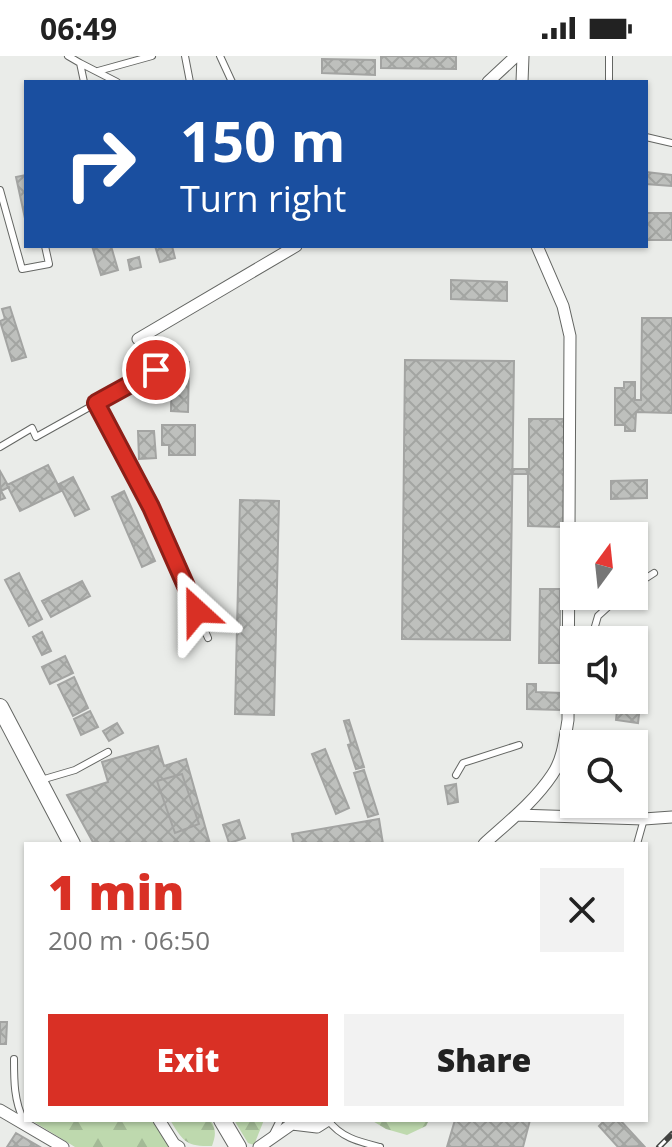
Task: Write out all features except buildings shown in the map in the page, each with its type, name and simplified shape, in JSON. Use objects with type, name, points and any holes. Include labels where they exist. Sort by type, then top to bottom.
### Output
[{"type":"main road","points":[[0,707],[71,842]]},
{"type":"main road","points":[[224,1122],[238,1147]]},
{"type":"street","points":[[490,80],[516,56]]},
{"type":"street","points":[[522,80],[523,56]]},
{"type":"street","points":[[138,339],[293,248]]},
{"type":"street","points":[[538,248],[563,306],[570,336],[572,626]]},
{"type":"street","points":[[486,842],[517,815],[553,774],[564,747],[568,714]]},
{"type":"street","points":[[517,815],[671,819]]},
{"type":"street","points":[[0,1110],[63,1147]]},
{"type":"street","points":[[160,1122],[179,1147]]},
{"type":"street","points":[[260,1146],[292,1124],[317,1127],[325,1122]]},
{"type":"lane","points":[[68,56],[114,80]]},
{"type":"lane","points":[[98,71],[152,56]]},
{"type":"lane","points":[[185,56],[190,80]]},
{"type":"lane","points":[[220,56],[231,80]]},
{"type":"lane","points":[[609,56],[609,80]]},
{"type":"lane","points":[[80,63],[84,80]]},
{"type":"lane","points":[[648,137],[672,143]]},
{"type":"lane","points":[[0,190],[22,269],[49,264],[45,248]]},
{"type":"lane","points":[[0,447],[32,428],[36,437],[156,370]]},
{"type":"lane","points":[[96,403],[151,507],[208,638]]},
{"type":"lane","points":[[648,577],[654,573]]},
{"type":"lane","points":[[456,775],[463,763],[519,745]]},
{"type":"lane","points":[[38,781],[75,770],[108,752]]},
{"type":"lane","points":[[638,842],[644,819]]},
{"type":"lane","points":[[14,1059],[14,1089],[24,1122]]},
{"type":"lane","points":[[24,1122],[26,1126]]},
{"type":"lane","points":[[260,1146],[270,1139],[279,1122]]},
{"type":"lane","points":[[330,1122],[340,1133],[380,1147]]},
{"type":"green space","points":[[34,1122],[155,1122],[169,1147],[75,1147]]},
{"type":"green space","points":[[171,1122],[212,1122],[215,1133],[212,1146],[191,1144]]},
{"type":"green space","points":[[235,1122],[263,1122],[254,1145],[248,1143]]},
{"type":"green space","points":[[374,1122],[428,1122],[407,1135]]},
{"type":"railway","points":[[659,1147],[672,1134]]},
{"type":"route","points":[[156,370],[96,403],[151,507],[197,611]]}]
